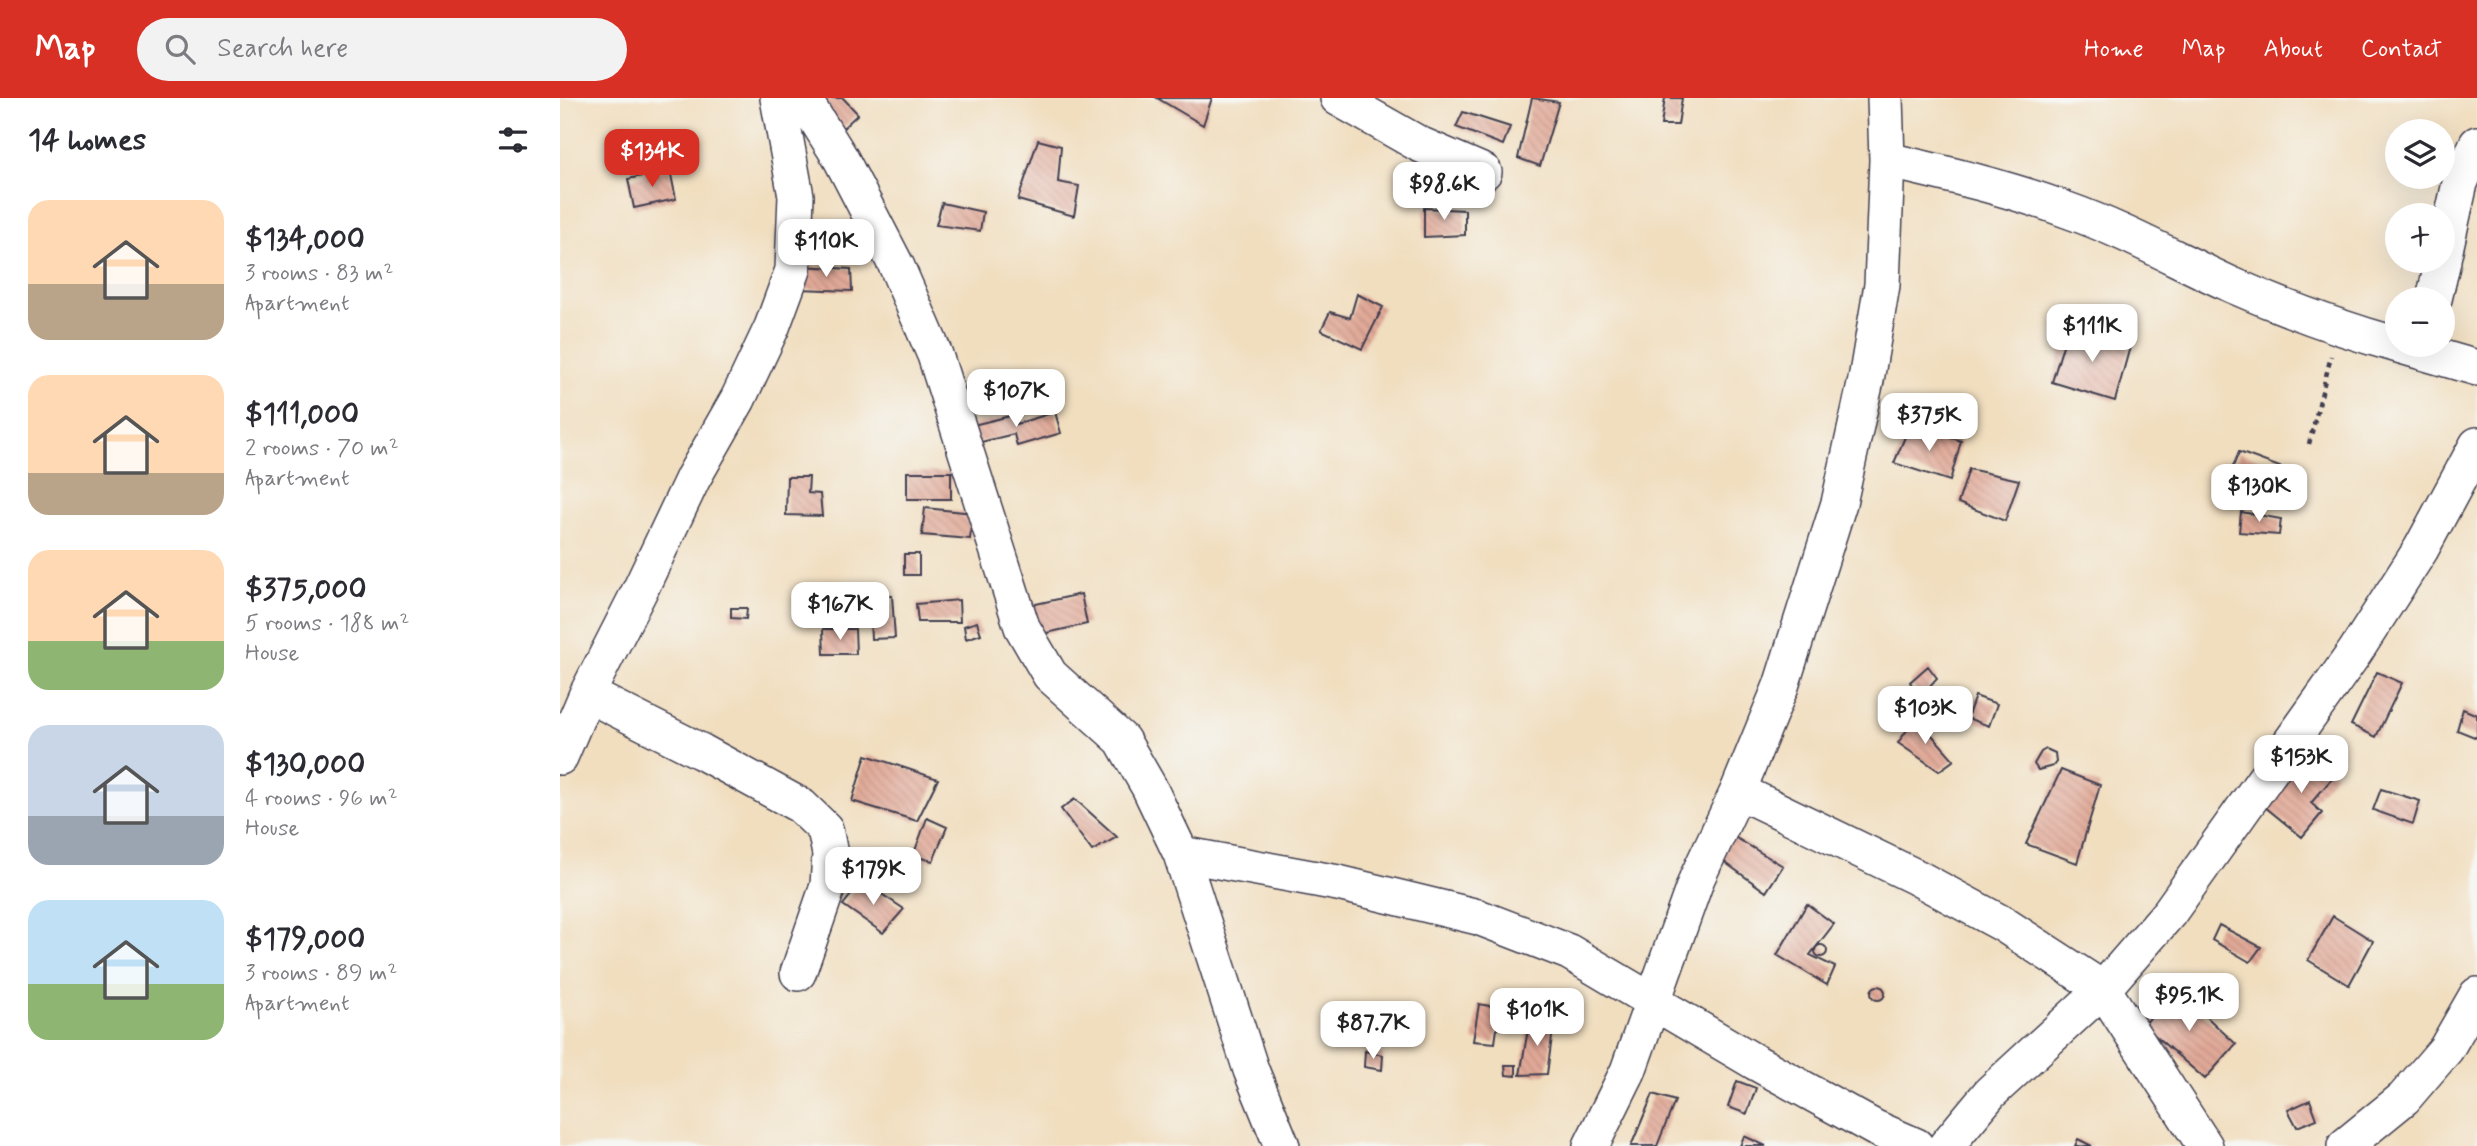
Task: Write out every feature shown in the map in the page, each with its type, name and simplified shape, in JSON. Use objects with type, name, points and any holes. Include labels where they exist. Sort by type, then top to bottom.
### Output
[{"type":"street","points":[[563,739],[641,588],[693,478],[738,399],[772,327],[793,270],[796,196],[778,98]]},
{"type":"street","points":[[803,98],[841,159],[897,267],[935,355],[1022,627],[1050,674],[1122,740],[1181,853],[1251,1070],[1282,1146]]},
{"type":"street","points":[[1338,98],[1419,144],[1484,172]]},
{"type":"street","points":[[1591,1146],[1628,1071],[1697,878],[1738,791],[1781,686],[1839,503],[1866,380],[1882,285],[1887,160],[1885,98]]},
{"type":"street","points":[[2455,206],[2460,183],[2477,144]]},
{"type":"street","points":[[1887,160],[1971,180],[2067,210],[2137,239],[2232,285],[2337,328],[2385,340]]},
{"type":"street","points":[[2444,357],[2477,368]]},
{"type":"street","points":[[1945,1146],[1990,1093],[2103,989],[2169,913],[2355,652],[2421,549],[2477,445]]},
{"type":"street","points":[[587,694],[801,806],[825,829],[830,854],[828,886],[798,973]]},
{"type":"street","points":[[1738,791],[1916,877],[1981,912],[2103,989],[2205,1146]]},
{"type":"street","points":[[1181,853],[1338,883],[1478,917],[1569,952],[1755,1062],[1870,1137],[1916,1146]]},
{"type":"street","points":[[2345,1146],[2404,1098],[2446,1049],[2477,996]]},
{"type":"path","points":[[2309,444],[2337,328]]},
{"type":"building","points":[[822,98],[843,98],[858,114],[843,128],[818,102]]},
{"type":"building","points":[[1157,98],[1212,98],[1203,125]]},
{"type":"building","points":[[1532,98],[1559,102],[1540,166],[1518,158]]},
{"type":"building","points":[[1665,98],[1682,98],[1678,125],[1661,125]]},
{"type":"building","points":[[1463,112],[1510,127],[1503,145],[1456,127]]},
{"type":"building","points":[[1038,140],[1061,146],[1058,182],[1079,186],[1074,216],[1018,200]]},
{"type":"building","points":[[670,170],[676,199],[634,208],[628,179]]},
{"type":"building","points":[[942,203],[983,212],[980,231],[936,225]]},
{"type":"building","points":[[1424,208],[1465,210],[1465,235],[1424,237]]},
{"type":"building","points":[[806,231],[850,239],[852,260],[805,253]]},
{"type":"building","points":[[801,266],[851,269],[852,291],[799,289]]},
{"type":"building","points":[[1357,294],[1383,307],[1362,349],[1321,330],[1330,312],[1350,318]]},
{"type":"building","points":[[2068,329],[2131,343],[2115,401],[2052,382]]},
{"type":"building","points":[[1055,412],[1061,433],[1017,446],[1014,434],[973,444],[969,426],[1014,415],[1016,424]]},
{"type":"building","points":[[1910,425],[1961,441],[1950,481],[1894,463]]},
{"type":"building","points":[[2239,452],[2296,473],[2283,504],[2225,486]]},
{"type":"building","points":[[1969,469],[2019,480],[2005,521],[1958,503]]},
{"type":"building","points":[[907,472],[951,472],[951,499],[907,499]]},
{"type":"building","points":[[787,477],[809,477],[808,493],[820,494],[822,516],[786,515]]},
{"type":"building","points":[[925,508],[973,513],[970,539],[922,535]]},
{"type":"building","points":[[2241,512],[2281,519],[2279,535],[2239,532]]},
{"type":"building","points":[[904,554],[919,554],[919,575],[904,575]]},
{"type":"building","points":[[799,585],[813,585],[813,619],[798,619]]},
{"type":"building","points":[[1081,594],[1087,624],[1033,636],[1027,606]]},
{"type":"building","points":[[869,596],[892,596],[895,638],[871,639]]},
{"type":"building","points":[[959,600],[960,622],[918,622],[916,604]]},
{"type":"building","points":[[731,608],[747,608],[746,619],[731,618]]},
{"type":"building","points":[[977,622],[981,634],[966,639],[964,626]]},
{"type":"building","points":[[823,629],[855,629],[856,654],[824,654]]},
{"type":"building","points":[[1928,666],[1937,678],[1920,697],[1910,682]]},
{"type":"building","points":[[2377,672],[2402,683],[2376,737],[2351,725]]},
{"type":"building","points":[[1975,696],[1997,704],[1989,726],[1967,718]]},
{"type":"building","points":[[2463,709],[2477,715],[2477,738],[2457,730]]},
{"type":"building","points":[[1916,717],[1954,760],[1939,771],[1898,743]]},
{"type":"building","points":[[2046,749],[2055,753],[2056,762],[2053,766],[2038,770],[2034,764]]},
{"type":"building","points":[[2310,752],[2336,774],[2311,803],[2322,813],[2302,837],[2264,806]]},
{"type":"building","points":[[866,755],[938,779],[917,821],[852,801]]},
{"type":"building","points":[[2061,770],[2100,785],[2077,863],[2026,844]]},
{"type":"building","points":[[2381,789],[2420,801],[2413,824],[2373,810]]},
{"type":"building","points":[[1075,799],[1117,837],[1092,851],[1061,809]]},
{"type":"building","points":[[927,818],[947,827],[933,861],[913,856]]},
{"type":"building","points":[[1733,836],[1783,866],[1766,892],[1719,858]]},
{"type":"building","points":[[862,881],[904,909],[883,933],[843,905]]},
{"type":"building","points":[[1807,904],[1834,924],[1810,955],[1835,967],[1827,985],[1777,955]]},
{"type":"building","points":[[2333,916],[2373,941],[2349,985],[2308,960]]},
{"type":"building","points":[[2219,925],[2261,947],[2250,962],[2212,940]]},
{"type":"building","points":[[1821,945],[1827,951],[1821,957],[1815,951]]},
{"type":"building","points":[[1878,986],[1883,988],[1883,998],[1878,1000],[1873,998],[1871,993],[1873,988]]},
{"type":"building","points":[[2173,986],[2236,1044],[2205,1079],[2144,1026]]},
{"type":"building","points":[[1479,1004],[1500,1008],[1495,1043],[1473,1041]]},
{"type":"building","points":[[1530,1018],[1554,1022],[1547,1074],[1520,1075]]},
{"type":"building","points":[[1365,1051],[1383,1055],[1382,1070],[1364,1067]]},
{"type":"building","points":[[1505,1065],[1516,1065],[1516,1076],[1506,1075]]},
{"type":"building","points":[[1737,1081],[1756,1088],[1747,1114],[1728,1107]]},
{"type":"building","points":[[1653,1094],[1675,1101],[1657,1146],[1631,1146]]},
{"type":"building","points":[[2310,1100],[2317,1119],[2297,1127],[2288,1110]]},
{"type":"building","points":[[1744,1136],[1766,1146],[1740,1146]]},
{"type":"building","points":[[2078,1139],[2092,1146],[2075,1146]]}]
